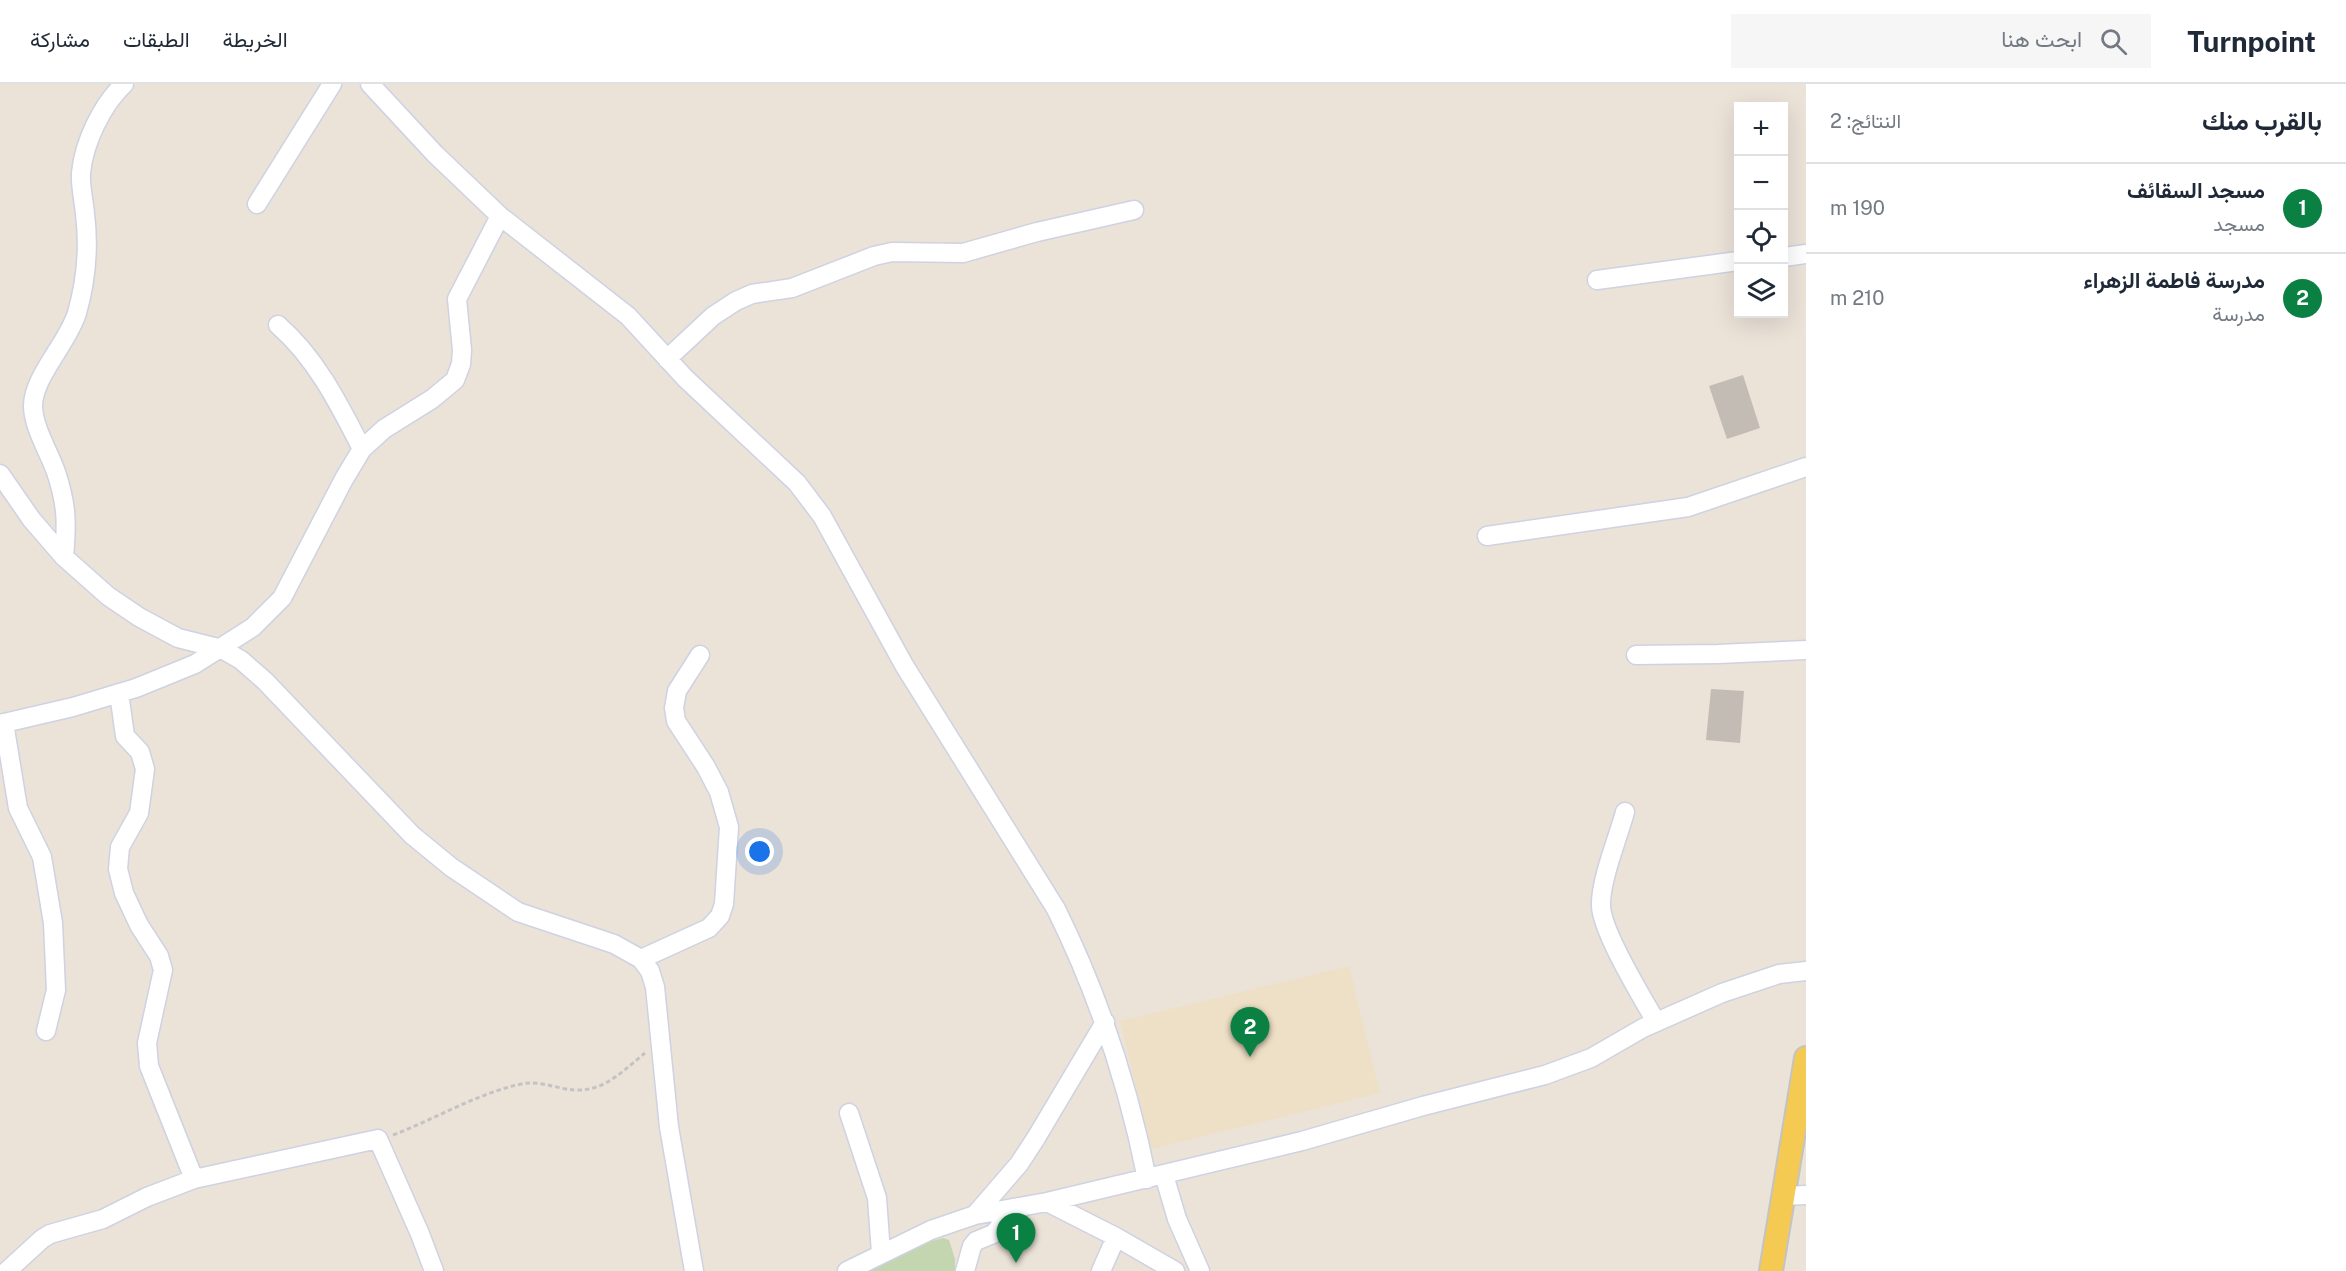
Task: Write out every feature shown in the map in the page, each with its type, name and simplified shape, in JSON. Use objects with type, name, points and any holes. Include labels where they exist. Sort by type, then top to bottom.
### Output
[{"type":"main road","points":[[1771,1271],[1806,1058]]},
{"type":"street","points":[[64,557],[67,521],[64,503],[56,472],[33,409],[34,392],[76,315],[88,250],[81,175],[86,149],[113,94],[124,84]]},
{"type":"street","points":[[257,204],[332,84]]},
{"type":"street","points":[[370,84],[435,154],[500,216],[628,316],[667,359],[796,483],[822,516],[904,665],[1056,909],[1077,950],[1105,1022],[1156,1177],[1200,1271]]},
{"type":"street","points":[[667,359],[713,316],[752,294],[792,288],[874,256],[892,252],[963,253],[1047,229],[1134,210]]},
{"type":"street","points":[[46,1031],[56,990],[53,923],[42,857],[18,808],[2,723],[73,707],[119,693],[195,664],[222,649],[253,627],[282,598],[362,448],[384,429],[432,399],[455,380],[461,364],[462,350],[457,299],[500,216]]},
{"type":"street","points":[[1788,256],[1806,254]]},
{"type":"street","points":[[1597,280],[1734,262]]},
{"type":"street","points":[[278,326],[303,348],[327,385],[362,448]]},
{"type":"street","points":[[1487,536],[1688,507],[1806,467]]},
{"type":"street","points":[[0,474],[32,520],[64,557],[108,596],[139,617],[178,638],[222,649],[241,660],[265,681],[412,835],[467,880],[518,912],[614,944],[641,958],[650,971],[655,987],[669,1127],[694,1271]]},
{"type":"street","points":[[1636,655],[1806,650]]},
{"type":"street","points":[[641,958],[709,928],[720,916],[724,904],[729,827],[719,792],[706,767],[676,721],[674,708],[677,691],[700,655]]},
{"type":"street","points":[[119,693],[125,736],[140,753],[145,769],[139,813],[120,847],[118,869],[124,893],[139,925],[159,956],[163,970],[147,1043],[149,1066],[194,1179]]},
{"type":"street","points":[[1625,812],[1602,897],[1603,916],[1609,934],[1656,1022]]},
{"type":"street","points":[[847,1271],[931,1230],[975,1215],[1047,1202],[1156,1177],[1360,1126],[1424,1106],[1545,1075],[1591,1058],[1656,1022],[1722,993],[1779,974],[1806,971]]},
{"type":"street","points":[[975,1215],[1019,1164],[1047,1123],[1105,1022]]},
{"type":"street","points":[[849,1113],[877,1198],[881,1253]]},
{"type":"street","points":[[7,1271],[50,1234],[103,1219],[147,1197],[194,1179],[378,1138],[434,1271]]},
{"type":"street","points":[[1783,1196],[1806,1195]]},
{"type":"street","points":[[1047,1202],[1116,1237],[1175,1271]]},
{"type":"street","points":[[966,1271],[972,1246],[976,1241],[993,1234],[998,1229],[1009,1209]]},
{"type":"street","points":[[1101,1271],[1116,1237]]},
{"type":"path","points":[[378,1138],[411,1128],[459,1106],[523,1083],[536,1082],[573,1091],[593,1089],[611,1081],[660,1041]]},
{"type":"shaded area","points":[[1349,966],[1380,1093],[1151,1149],[1120,1021]]},
{"type":"green space","points":[[943,1238],[949,1240],[955,1259],[955,1271],[867,1271],[923,1243]]},
{"type":"building","points":[[1743,375],[1760,428],[1727,439],[1709,386]]},
{"type":"building","points":[[1711,689],[1744,691],[1740,743],[1706,740]]},
{"type":"place","name":"مدرسة فاطمة الزهراء","points":[[1250,1057]]},
{"type":"place","name":"مسجد السقائف","points":[[1016,1263]]}]
